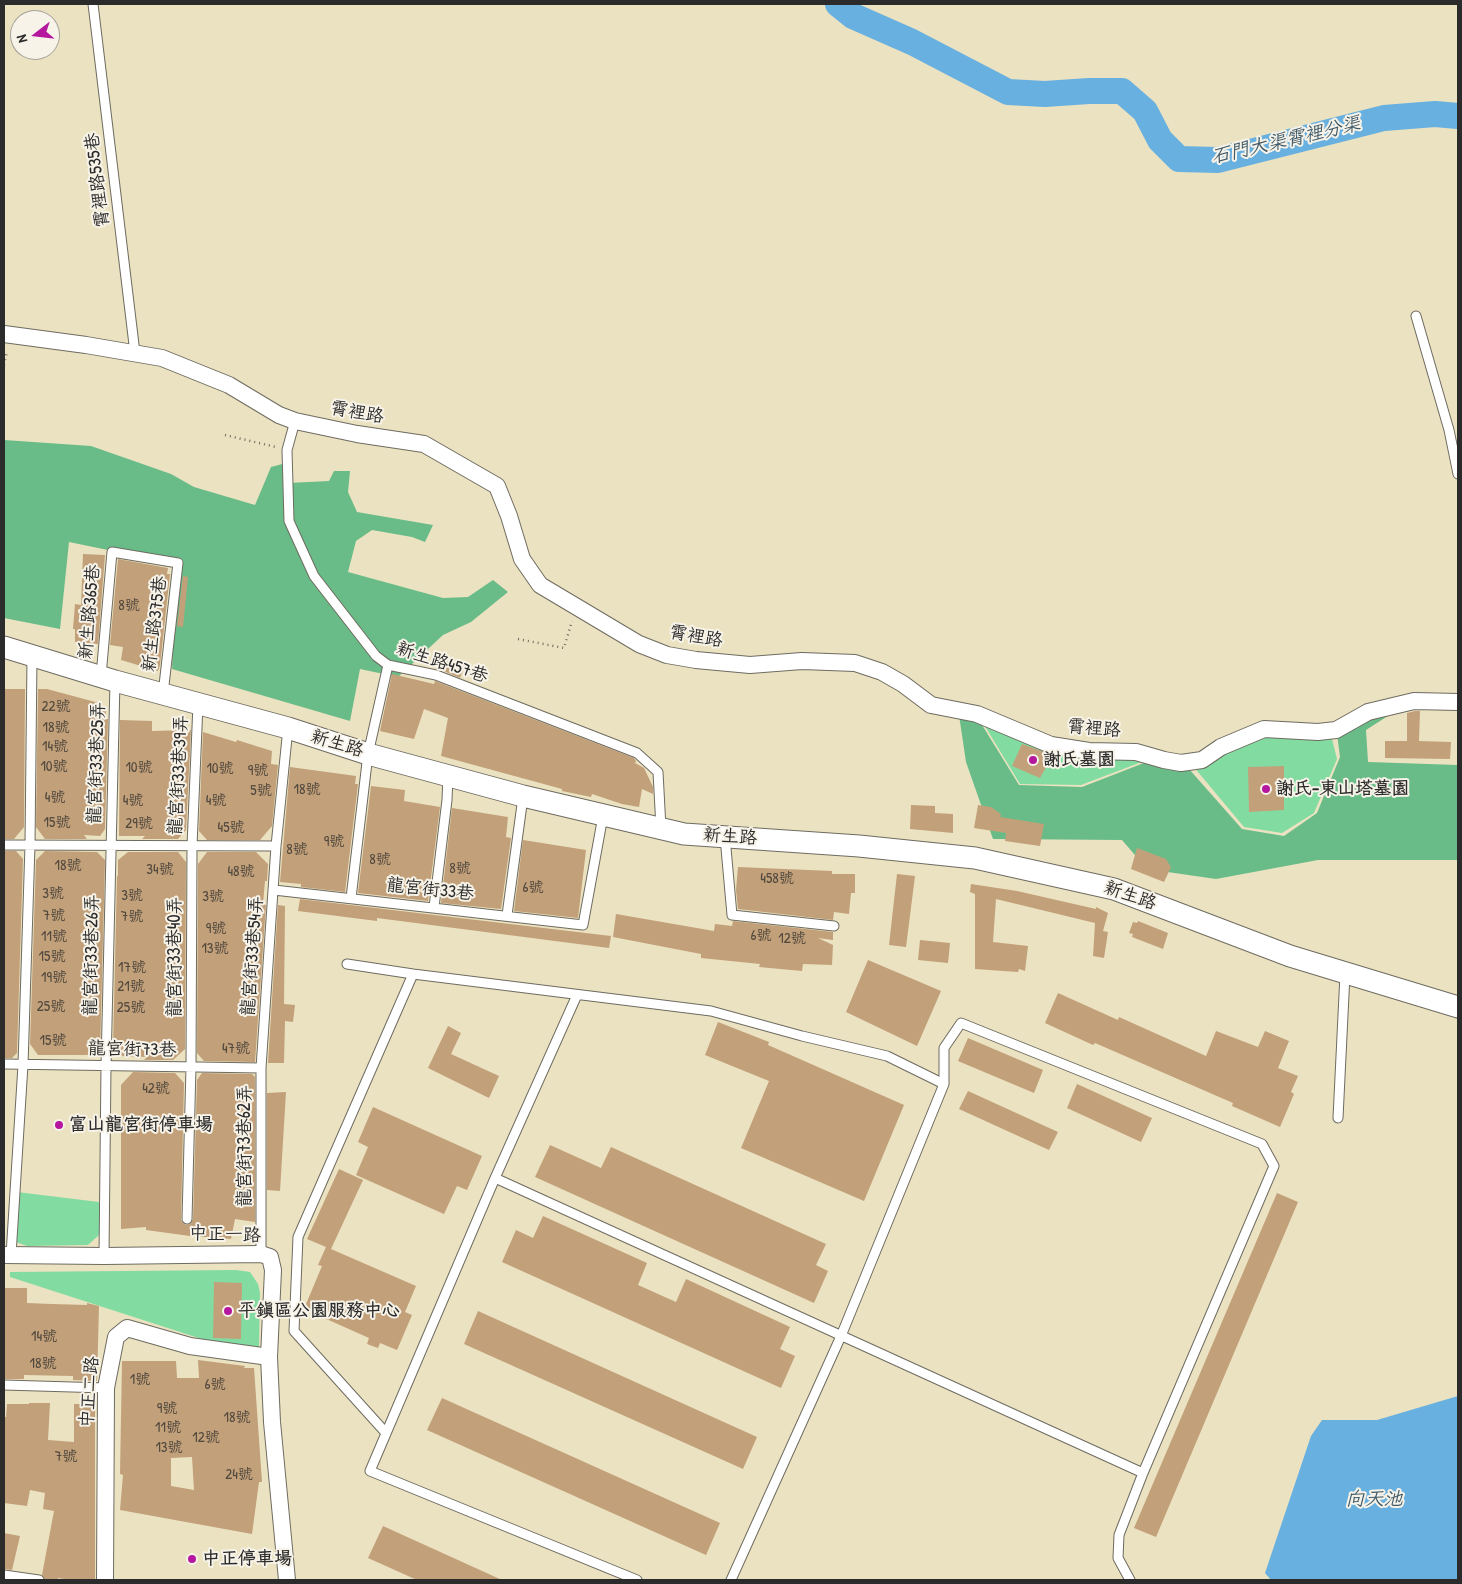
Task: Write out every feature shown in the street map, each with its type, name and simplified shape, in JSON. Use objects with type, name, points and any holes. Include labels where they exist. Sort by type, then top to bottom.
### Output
[{"type":"street","name":"霄裡路","points":[[4,334],[162,358],[229,385],[279,415],[295,421],[357,434],[424,444],[497,486],[509,516],[522,559],[540,585],[639,644],[667,655],[750,665],[802,661],[855,663],[882,672],[904,684],[931,705],[978,714],[1051,745],[1089,751],[1136,752],[1181,763],[1202,760],[1221,747],[1264,729],[1318,732],[1336,730],[1368,712],[1414,701],[1458,702]]},
{"type":"street","name":"新生路","points":[[4,647],[108,679],[288,728],[368,754],[523,796],[661,829],[684,834],[859,846],[975,858],[1114,889],[1290,956],[1458,1007]]},
{"type":"street","name":"中正一路","points":[[7,1255],[261,1254],[270,1257],[274,1270],[269,1357],[272,1422],[286,1580]]},
{"type":"street","name":"中正二路","points":[[105,1580],[106,1388],[116,1337],[127,1328],[190,1346],[269,1357]]},
{"type":"lane","name":"霄裡路535巷","points":[[92,4],[135,353]]},
{"type":"lane","points":[[1416,316],[1449,430],[1458,474]]},
{"type":"lane","name":"新生路457巷","points":[[295,421],[287,450],[289,521],[314,576],[376,656],[388,665],[436,675],[637,753],[658,772],[661,829]]},
{"type":"lane","name":"新生路365巷","points":[[108,679],[112,552],[142,557]]},
{"type":"lane","name":"新生路375巷","points":[[142,557],[178,563],[163,694]]},
{"type":"lane","points":[[7,1255],[23,1064],[30,845],[32,655]]},
{"type":"lane","points":[[351,898],[368,754],[388,665]]},
{"type":"lane","name":"龍宮街33巷25弄","points":[[108,679],[111,845]]},
{"type":"lane","name":"龍宮街33巷39弄","points":[[192,846],[198,704]]},
{"type":"lane","name":"龍宮街33巷54弄","points":[[261,1068],[276,846],[288,728]]},
{"type":"lane","points":[[434,907],[447,800],[448,776]]},
{"type":"lane","points":[[507,915],[523,796]]},
{"type":"lane","name":"龍宮街33巷","points":[[274,890],[583,924],[603,816]]},
{"type":"lane","points":[[725,837],[732,915],[834,926]]},
{"type":"lane","points":[[4,845],[276,846]]},
{"type":"lane","name":"龍宮街33巷26弄","points":[[104,1256],[111,845]]},
{"type":"lane","name":"龍宮街33巷40弄","points":[[187,1219],[191,1067],[192,846]]},
{"type":"lane","points":[[347,964],[711,1011],[802,1036],[887,1056],[944,1084]]},
{"type":"lane","points":[[386,1433],[294,1331],[298,1237],[413,974]]},
{"type":"lane","points":[[1338,1118],[1345,974]]},
{"type":"lane","points":[[577,995],[495,1178],[370,1470],[637,1580]]},
{"type":"lane","points":[[730,1580],[841,1336],[944,1084],[944,1048],[961,1023],[1262,1144],[1274,1166],[1118,1536],[1118,1558],[1130,1580]]},
{"type":"lane","name":"龍宮街73巷","points":[[4,1064],[261,1068]]},
{"type":"lane","name":"龍宮街73巷62弄","points":[[261,1068],[261,1254]]},
{"type":"lane","points":[[495,1178],[1143,1473]]},
{"type":"lane","points":[[4,1385],[106,1388]]},
{"type":"lane","points":[[4,1575],[39,1580]]},
{"type":"path","points":[[225,435],[287,450]]},
{"type":"path","points":[[518,639],[564,648],[576,608]]},
{"type":"green space","points":[[4,440],[91,446],[171,474],[194,487],[255,505],[271,467],[286,463],[288,483],[329,481],[334,471],[350,471],[348,492],[357,512],[433,525],[425,542],[412,537],[372,530],[356,541],[348,572],[443,598],[468,597],[493,580],[508,592],[471,622],[443,635],[398,677],[360,669],[350,721],[172,669],[176,564],[69,542],[60,629],[4,618]]},
{"type":"green space","points":[[1405,705],[1366,730],[1368,762],[1458,765],[1458,860],[1318,860],[1216,879],[1147,869],[1122,840],[993,839],[966,762],[959,715],[979,720],[1019,785],[1082,787],[1149,761],[1189,769],[1242,829],[1284,836],[1317,813],[1340,757],[1337,734]]},
{"type":"green space","points":[[980,718],[1054,750],[1147,760],[1081,785],[1020,784]]},
{"type":"green space","points":[[1256,735],[1331,735],[1337,759],[1314,813],[1282,833],[1244,827],[1193,766]]},
{"type":"green space","points":[[17,1192],[99,1202],[99,1235],[88,1245],[27,1246],[16,1242]]},
{"type":"green space","points":[[236,1270],[250,1272],[258,1284],[260,1293],[259,1349],[245,1353],[10,1277],[10,1272]]},
{"type":"water","name":"向天池","points":[[1458,1396],[1458,1580],[1271,1580],[1265,1573],[1311,1436],[1322,1420],[1377,1420]]},
{"type":"building","points":[[83,554],[105,555],[98,644],[75,642],[75,629],[73,629],[75,604],[81,605]]},
{"type":"building","points":[[118,559],[168,568],[167,574],[170,574],[158,671],[121,660],[123,647],[110,645]]},
{"type":"building","points":[[183,576],[188,577],[183,627],[177,626]]},
{"type":"building","points":[[443,659],[464,668],[460,678],[439,669]]},
{"type":"building","points":[[392,674],[434,684],[435,681],[634,758],[635,763],[644,768],[653,787],[653,794],[642,789],[639,807],[622,804],[592,794],[591,797],[562,791],[562,789],[441,756],[448,718],[424,709],[414,739],[380,731]]},
{"type":"building","points":[[4,689],[25,689],[24,827],[14,839],[4,839]]},
{"type":"building","points":[[38,689],[47,689],[99,703],[99,710],[106,709],[106,719],[108,719],[105,829],[100,836],[84,835],[87,839],[45,839],[36,827]]},
{"type":"building","points":[[1420,711],[1419,741],[1451,742],[1450,759],[1385,758],[1385,741],[1407,741],[1407,713]]},
{"type":"building","points":[[120,720],[152,721],[152,731],[191,730],[186,830],[178,839],[142,839],[145,836],[119,836]]},
{"type":"building","points":[[203,732],[272,751],[271,764],[278,765],[272,826],[260,840],[207,840],[199,831]]},
{"type":"building","name":"謝氏墓園","points":[[1022,744],[1053,755],[1040,778],[1012,766]]},
{"type":"building","name":"謝氏-東山塔墓園","points":[[1284,766],[1284,810],[1249,812],[1248,767]]},
{"type":"building","points":[[290,767],[356,776],[355,784],[358,784],[345,892],[301,887],[301,884],[280,882]]},
{"type":"building","points":[[371,786],[405,790],[404,801],[440,807],[428,901],[358,893]]},
{"type":"building","points":[[911,805],[935,806],[935,813],[953,814],[953,833],[910,829]]},
{"type":"building","points":[[978,805],[991,807],[1001,814],[1000,817],[1044,824],[1040,846],[1005,841],[1006,833],[974,828]]},
{"type":"building","points":[[452,808],[508,817],[506,837],[511,838],[501,909],[441,903]]},
{"type":"building","points":[[523,840],[586,850],[578,918],[514,911]]},
{"type":"building","points":[[1137,848],[1166,859],[1171,867],[1164,882],[1131,869]]},
{"type":"building","points":[[4,851],[16,851],[23,859],[17,1053],[12,1058],[4,1058]]},
{"type":"building","points":[[45,851],[97,852],[105,860],[100,1053],[97,1055],[38,1055],[30,1044],[36,860]]},
{"type":"building","points":[[128,852],[178,852],[186,862],[185,1049],[173,1060],[144,1060],[147,1057],[121,1056],[113,1047],[118,860]]},
{"type":"building","points":[[207,852],[256,852],[268,864],[263,904],[266,905],[255,1062],[204,1061],[197,1053],[198,864]]},
{"type":"building","points":[[738,867],[832,871],[832,874],[855,874],[855,893],[851,893],[849,914],[834,912],[833,920],[738,909],[736,890]]},
{"type":"building","points":[[897,874],[915,876],[906,947],[889,945]]},
{"type":"building","points":[[971,884],[1017,891],[1096,909],[1096,907],[1108,913],[1103,931],[1108,932],[1104,958],[1093,956],[1095,923],[996,899],[993,942],[1028,946],[1025,971],[1019,969],[1018,972],[975,969],[975,894],[970,892]]},
{"type":"building","points":[[300,899],[611,936],[609,948],[377,918],[377,921],[298,911]]},
{"type":"building","points":[[278,905],[285,906],[284,1004],[295,1005],[293,1022],[285,1021],[284,1063],[268,1063]]},
{"type":"building","points":[[616,914],[714,931],[715,924],[732,926],[733,921],[833,932],[833,940],[818,938],[833,945],[832,965],[803,964],[802,971],[759,967],[760,964],[701,958],[701,954],[613,937]]},
{"type":"building","points":[[1138,921],[1168,933],[1163,949],[1132,937],[1133,934],[1129,933],[1133,922],[1137,923]]},
{"type":"building","points":[[920,940],[950,943],[948,963],[918,960]]},
{"type":"building","points":[[868,960],[941,991],[917,1046],[846,1012]]},
{"type":"building","points":[[1058,993],[1118,1020],[1119,1017],[1206,1056],[1216,1031],[1258,1047],[1265,1031],[1289,1041],[1278,1068],[1298,1076],[1291,1092],[1294,1094],[1280,1127],[1232,1106],[1233,1103],[1045,1023]]},
{"type":"building","points":[[718,1022],[769,1042],[768,1045],[904,1105],[864,1201],[741,1148],[769,1081],[705,1055]]},
{"type":"building","points":[[448,1026],[461,1033],[451,1054],[499,1076],[489,1098],[428,1068]]},
{"type":"building","points":[[968,1038],[1043,1070],[1034,1093],[958,1061]]},
{"type":"building","points":[[133,1072],[175,1073],[184,1083],[181,1219],[186,1225],[190,1224],[193,1219],[197,1080],[202,1073],[252,1074],[255,1077],[255,1222],[235,1219],[231,1239],[146,1230],[146,1227],[121,1229],[121,1085]]},
{"type":"building","points":[[1077,1084],[1152,1118],[1141,1142],[1067,1108]]},
{"type":"building","points":[[968,1091],[1058,1132],[1049,1150],[959,1109]]},
{"type":"building","points":[[286,1092],[280,1191],[267,1190],[267,1093]]},
{"type":"building","points":[[373,1107],[482,1156],[467,1190],[457,1186],[444,1214],[356,1175],[368,1147],[358,1142]]},
{"type":"building","points":[[550,1145],[601,1168],[611,1147],[826,1244],[816,1265],[828,1271],[814,1303],[535,1177]]},
{"type":"building","points":[[339,1169],[363,1180],[331,1249],[416,1286],[405,1312],[412,1315],[397,1350],[380,1343],[378,1348],[367,1344],[369,1338],[304,1309],[322,1266],[318,1265],[326,1247],[307,1239]]},
{"type":"building","points":[[1277,1193],[1298,1202],[1156,1537],[1134,1528]]},
{"type":"building","points":[[543,1216],[647,1263],[638,1285],[676,1302],[686,1279],[790,1327],[780,1349],[795,1356],[781,1388],[502,1262],[516,1230],[533,1238]]},
{"type":"building","name":"平鎮區公園服務中心","points":[[214,1282],[242,1283],[241,1339],[213,1338]]},
{"type":"building","points":[[4,1288],[27,1288],[27,1303],[87,1305],[87,1303],[99,1306],[97,1381],[73,1380],[73,1376],[24,1375],[24,1379],[4,1379]]},
{"type":"building","points":[[478,1311],[757,1437],[743,1469],[464,1344]]},
{"type":"building","points":[[198,1360],[254,1368],[262,1482],[259,1482],[252,1534],[120,1510],[123,1475],[120,1474],[122,1361],[176,1361],[177,1378],[199,1378]],"holes":[[[192,1457],[194,1490],[171,1486],[171,1458]]]},
{"type":"building","points":[[442,1398],[720,1523],[706,1555],[427,1430]]},
{"type":"building","points":[[50,1403],[48,1440],[74,1442],[74,1404],[95,1404],[95,1580],[58,1578],[58,1580],[45,1580],[42,1575],[54,1511],[43,1509],[45,1493],[30,1490],[27,1506],[4,1503],[4,1417],[6,1417],[7,1404]]},
{"type":"building","points":[[383,1526],[502,1580],[417,1580],[368,1558]]},
{"type":"building","points":[[4,1533],[20,1536],[12,1570],[4,1569]]},
{"type":"waterway","name":"石門大渠霄裡分渠","points":[[838,4],[853,16],[912,42],[1008,92],[1045,94],[1122,91],[1145,111],[1160,140],[1179,159],[1218,160],[1384,118],[1435,114],[1458,116]]},
{"type":"place","name":"謝氏墓園","points":[[1033,760]]},
{"type":"place","name":"謝氏-東山塔墓園","points":[[1266,789]]},
{"type":"place","name":"富山龍宮街停車場","points":[[59,1125]]},
{"type":"place","name":"平鎮區公園服務中心","points":[[228,1311]]},
{"type":"place","name":"中正停車場","points":[[192,1559]]}]
